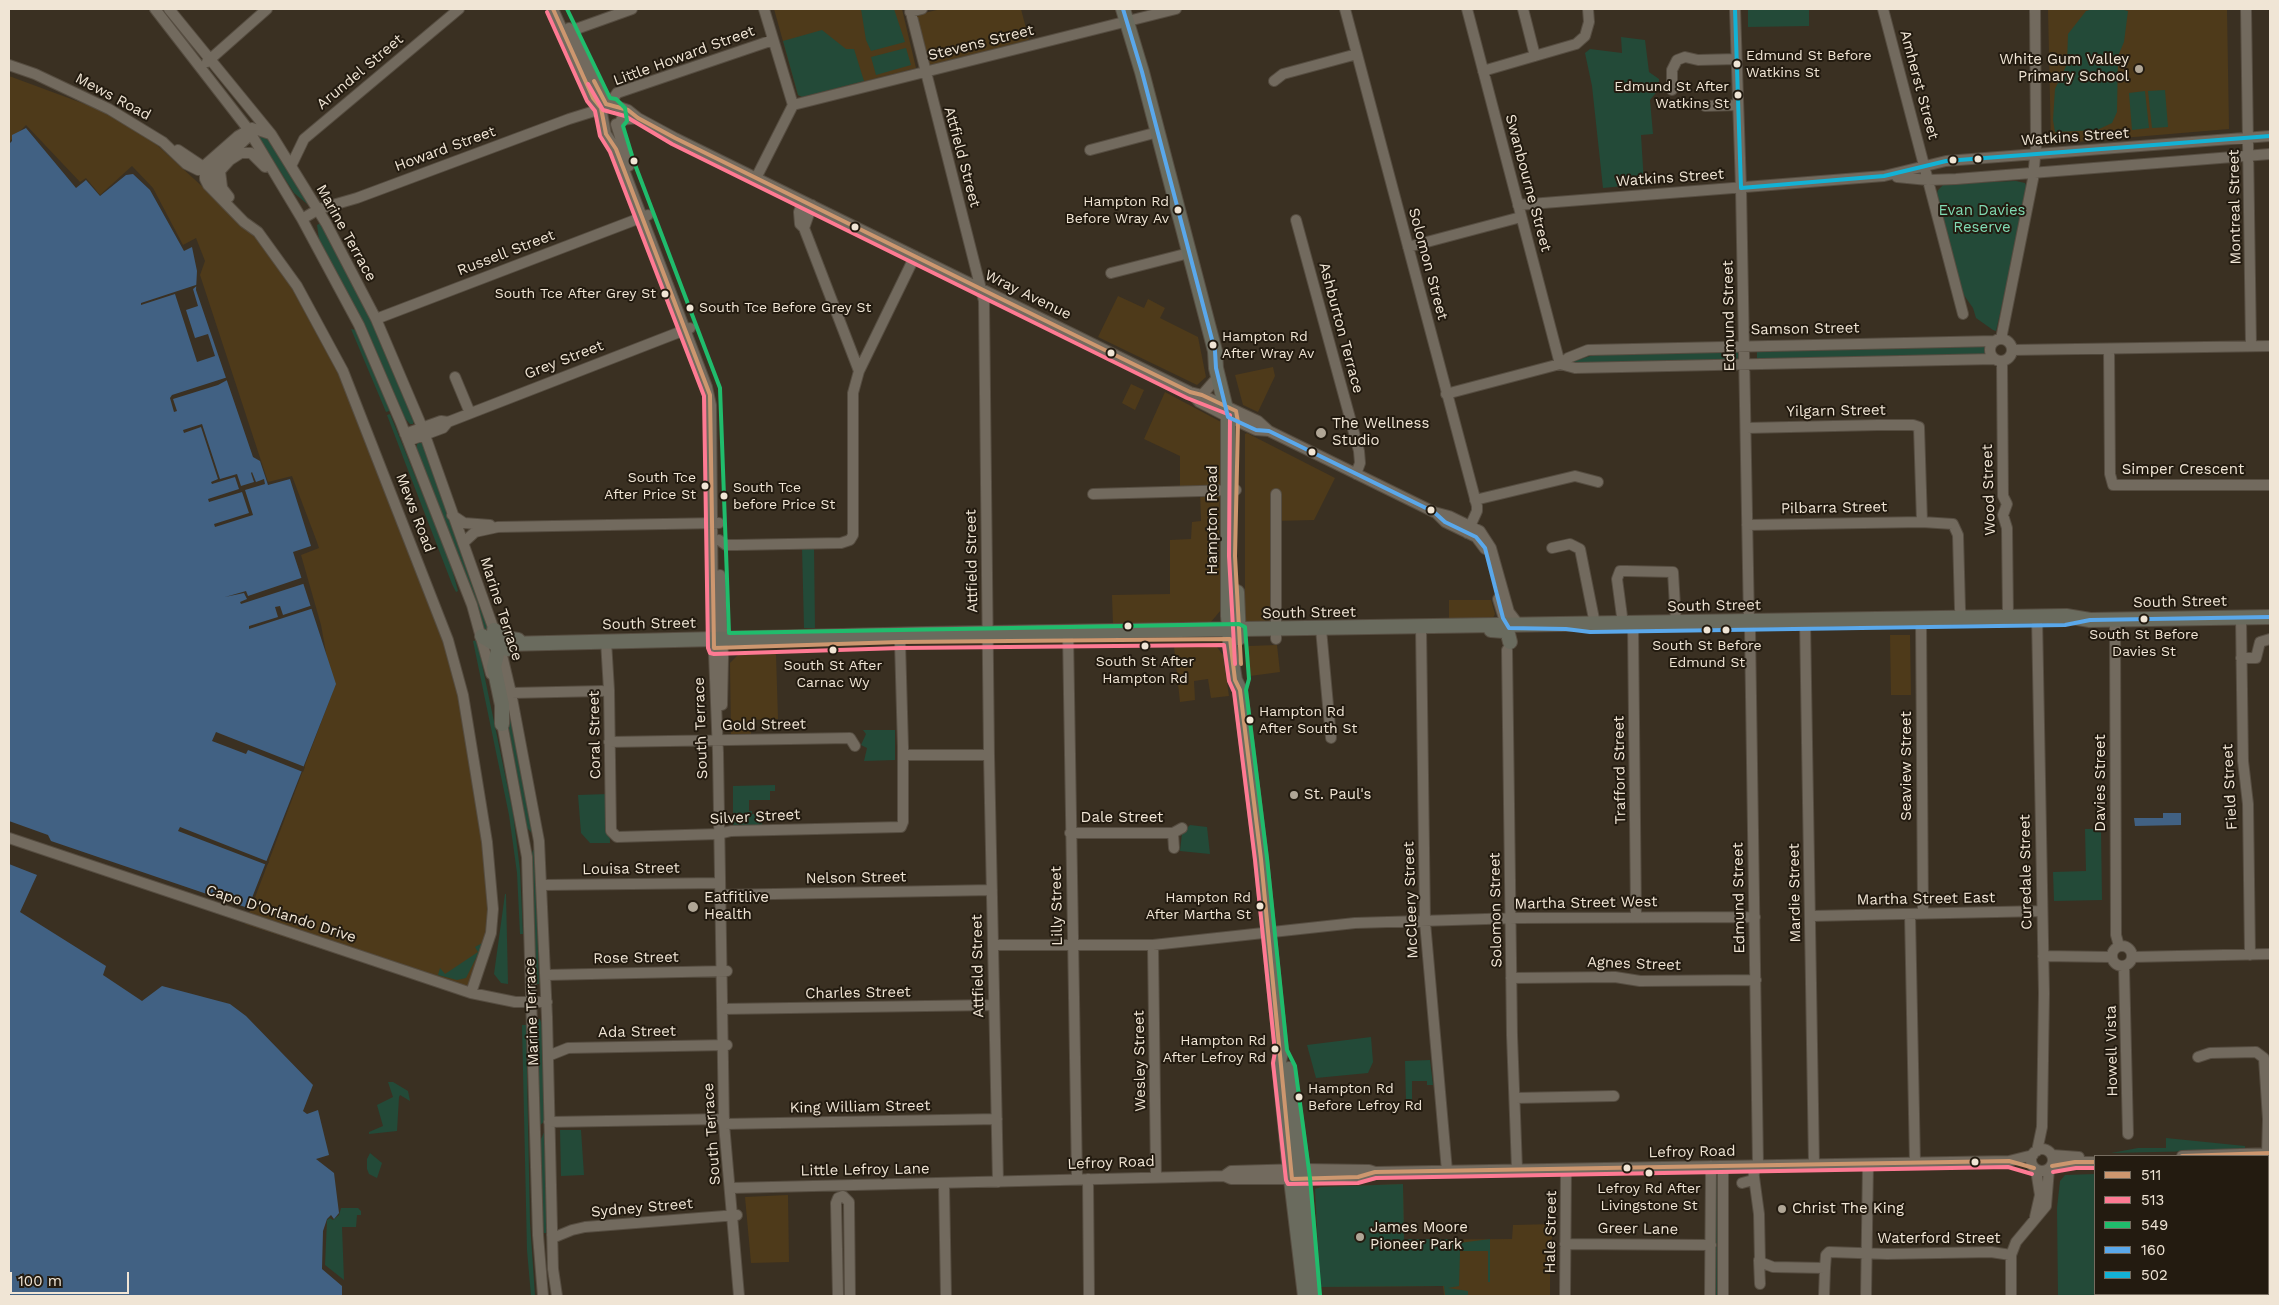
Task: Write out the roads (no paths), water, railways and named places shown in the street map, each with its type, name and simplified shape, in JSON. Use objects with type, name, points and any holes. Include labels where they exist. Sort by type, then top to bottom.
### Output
[{"type":"main road","name":"Hampton Road","points":[[1128,15],[1215,351],[1218,373],[1232,414]]},
{"type":"main road","name":"Hampton Road","points":[[1215,351],[1224,366],[1232,414],[1234,635],[1243,679],[1240,690],[1281,1052],[1287,1060],[1289,1067],[1305,1296]]},
{"type":"main road","name":"South Street","points":[[1629,626],[2038,621],[2066,616],[2090,620],[2270,617]]},
{"type":"main road","name":"South Street","points":[[1921,623],[1962,619],[2008,618],[2038,621]]},
{"type":"main road","name":"South Street","points":[[1421,630],[1507,635],[1516,630],[1676,623],[1749,626]]},
{"type":"main road","name":"South Street","points":[[718,644],[1321,633],[1421,630],[1456,626],[1507,635]]},
{"type":"main road","points":[[488,633],[532,646]]},
{"type":"main road","points":[[488,633],[500,647],[494,667],[502,705],[502,724]]},
{"type":"main road","name":"South Street","points":[[500,647],[506,644],[532,646],[900,642],[988,638]]},
{"type":"main road","points":[[504,663],[515,652],[532,646]]},
{"type":"main road","name":"Hampton Road","points":[[1297,1174],[1314,1296]]},
{"type":"street","name":"Marine Terrace","points":[[155,9],[240,116],[247,132],[280,179],[359,324],[488,633]]},
{"type":"street","name":"Marine Terrace","points":[[169,9],[211,58],[271,134],[319,209],[376,319],[423,431],[463,544],[488,633],[502,724],[527,857],[536,1182],[543,1296]]},
{"type":"street","points":[[201,68],[267,9]]},
{"type":"street","name":"Arundel Street","points":[[291,166],[304,139],[460,9]]},
{"type":"street","name":"South Terrace","points":[[552,9],[567,32],[606,108],[688,329],[710,396],[716,523],[724,896],[726,1122],[733,1188],[739,1296]]},
{"type":"street","name":"South Terrace","points":[[560,9],[567,32]]},
{"type":"street","points":[[567,32],[632,9]]},
{"type":"street","points":[[756,178],[793,106],[764,9]]},
{"type":"street","points":[[910,10],[922,9]]},
{"type":"street","name":"Stevens Street","points":[[793,106],[924,73],[1128,15],[1176,9]]},
{"type":"street","name":"Solomon Street","points":[[1345,9],[1446,394],[1476,500],[1477,511],[1468,529],[1485,548],[1507,635],[1511,978],[1517,1169]]},
{"type":"street","name":"Swanbourne Street","points":[[1467,9],[1560,364]]},
{"type":"street","points":[[1523,9],[1535,56]]},
{"type":"street","points":[[1483,71],[1576,44],[1585,36],[1589,22],[1588,9]]},
{"type":"street","name":"Edmund Street","points":[[1735,9],[1745,364],[1756,980],[1756,1176],[1760,1284]]},
{"type":"street","name":"Amherst Street","points":[[1883,9],[1963,314]]},
{"type":"street","points":[[1998,340],[2008,341],[2012,350],[2009,358],[1998,360],[1990,352],[1998,340],[2034,174],[2036,155],[2034,9]]},
{"type":"street","name":"Montreal Street","points":[[2246,9],[2252,346]]},
{"type":"street","name":"Attfield Street","points":[[910,10],[924,73],[982,290],[998,1182]]},
{"type":"street","name":"Little Howard Street","points":[[606,108],[617,93],[773,40]]},
{"type":"street","points":[[1274,81],[1283,74],[1357,54]]},
{"type":"street","points":[[1672,90],[1672,70],[1677,60],[1685,57],[1698,60],[1736,59]]},
{"type":"street","name":"Mews Road","points":[[9,65],[35,74],[109,108],[163,142],[169,150],[203,167],[208,185],[244,222],[253,227],[297,286],[343,371],[448,640],[462,695],[488,842],[493,910],[490,933],[471,993]]},
{"type":"street","points":[[240,94],[254,121],[247,132],[203,167],[250,220],[253,227]]},
{"type":"street","points":[[1705,106],[1738,105]]},
{"type":"street","points":[[606,108],[608,124],[638,118]]},
{"type":"street","name":"South Terrace","points":[[606,108],[619,110],[619,122],[628,164],[645,216]]},
{"type":"street","name":"Wray Avenue","points":[[606,108],[628,110],[638,118],[756,178],[1190,392],[1202,395],[1232,414]]},
{"type":"street","name":"Howard Street","points":[[302,219],[319,209],[357,198],[568,119],[606,108]]},
{"type":"street","points":[[247,132],[271,134]]},
{"type":"street","points":[[224,192],[220,180],[220,171],[247,141],[247,132]]},
{"type":"street","points":[[1090,150],[1158,132]]},
{"type":"street","name":"Watkins Street","points":[[1518,205],[1884,176],[1946,161],[2270,136]]},
{"type":"street","points":[[230,160],[240,153],[251,153],[280,179]]},
{"type":"street","name":"Watkins Street","points":[[1884,176],[1928,180],[2034,174],[2270,154]]},
{"type":"street","points":[[326,223],[332,213],[357,198]]},
{"type":"street","points":[[808,203],[799,218],[859,371]]},
{"type":"street","name":"Russell Street","points":[[376,319],[645,216]]},
{"type":"street","points":[[1408,247],[1521,217]]},
{"type":"street","name":"Ashburton Terrace","points":[[1296,220],[1358,451],[1360,464],[1356,474]]},
{"type":"street","points":[[1111,273],[1189,253]]},
{"type":"street","points":[[719,540],[726,545],[736,546],[841,542],[850,540],[853,535],[853,392],[859,371],[915,256]]},
{"type":"street","name":"Grey Street","points":[[407,438],[441,421],[448,422],[688,329]]},
{"type":"street","name":"Samson Street","points":[[1446,394],[1560,364],[1568,358],[1588,350],[1998,340]]},
{"type":"street","points":[[2012,350],[2270,346]]},
{"type":"street","name":"Simper Crescent","points":[[2109,349],[2110,474],[2113,485],[2270,485]]},
{"type":"street","name":"Samson Street","points":[[1560,364],[1575,368],[1998,360]]},
{"type":"street","name":"Wood Street","points":[[1998,360],[2003,496],[2006,504],[2003,515],[2007,528],[2008,618]]},
{"type":"street","points":[[1202,395],[1216,380],[1218,373]]},
{"type":"street","points":[[455,377],[470,413]]},
{"type":"street","name":"Wray Avenue","points":[[1190,392],[1199,402],[1258,421],[1270,432],[1434,512],[1449,516],[1468,529]]},
{"type":"street","name":"Yilgarn Street","points":[[1746,428],[1913,425],[1919,427],[1921,433],[1922,522]]},
{"type":"street","points":[[1476,500],[1575,476],[1598,482]]},
{"type":"street","points":[[1093,494],[1232,490]]},
{"type":"street","points":[[1276,494],[1276,634]]},
{"type":"street","points":[[452,515],[464,523],[498,527],[716,523]]},
{"type":"street","name":"Pilbarra Street","points":[[1747,525],[1922,522],[1953,524],[1958,535],[1960,610],[1962,619]]},
{"type":"street","name":"South Terrace","points":[[716,523],[719,540],[718,644]]},
{"type":"street","points":[[463,544],[474,532],[498,527]]},
{"type":"street","points":[[1552,548],[1570,544],[1580,549],[1593,628]]},
{"type":"street","name":"Trafford Street","points":[[1636,917],[1629,626],[1617,579],[1620,571],[1673,572],[1676,623]]},
{"type":"street","name":"Field Street","points":[[2240,618],[2243,760],[2248,804],[2250,955]]},
{"type":"street","name":"Davies Street","points":[[2115,620],[2116,935],[2119,946]]},
{"type":"street","name":"Curedale Street","points":[[2035,1153],[2042,1127],[2043,956],[2038,621]]},
{"type":"street","name":"Seaview Street","points":[[1921,623],[1923,914]]},
{"type":"street","name":"Mardie Street","points":[[1805,625],[1814,1165]]},
{"type":"street","name":"McCleery Street","points":[[1421,630],[1424,922],[1447,1171]]},
{"type":"street","points":[[1321,633],[1331,738]]},
{"type":"street","name":"Lilly Street","points":[[1068,637],[1073,945],[1089,1296]]},
{"type":"street","points":[[2241,658],[2256,658],[2260,642],[2270,639]]},
{"type":"street","points":[[900,642],[903,755],[989,755]]},
{"type":"street","name":"Coral Street","points":[[606,645],[609,690],[611,828]]},
{"type":"street","name":"Marine Terrace","points":[[500,647],[511,693],[539,839],[543,885],[547,1002],[553,1269],[557,1296]]},
{"type":"street","points":[[511,693],[602,691]]},
{"type":"street","name":"Gold Street","points":[[609,742],[850,738],[856,746]]},
{"type":"street","name":"Silver Street","points":[[611,828],[612,834],[617,837],[893,829],[901,827],[903,822],[903,755]]},
{"type":"street","name":"Dale Street","points":[[1070,833],[1177,830],[1174,848]]},
{"type":"street","name":"South Terrace","points":[[722,833],[720,883],[724,896]]},
{"type":"street","name":"Capo D'Orlando Drive","points":[[9,838],[485,998],[547,1002]]},
{"type":"street","name":"Louisa Street","points":[[543,885],[720,883]]},
{"type":"street","name":"Nelson Street","points":[[724,896],[992,890]]},
{"type":"street","name":"Martha Street East","points":[[1811,916],[2042,911]]},
{"type":"street","points":[[1910,914],[1915,1163]]},
{"type":"street","name":"Martha Street West","points":[[993,945],[1153,945],[1355,923],[1636,917],[1755,917]]},
{"type":"street","name":"Wesley Street","points":[[1153,945],[1156,1177]]},
{"type":"street","points":[[2119,946],[2126,946],[2131,950],[2132,957],[2130,963],[2124,967],[2118,966],[2111,957],[2113,950],[2119,946]]},
{"type":"street","points":[[2132,957],[2270,954]]},
{"type":"street","points":[[2043,956],[2111,957]]},
{"type":"street","name":"Howell Vista","points":[[2124,967],[2128,1134]]},
{"type":"street","name":"Rose Street","points":[[546,975],[724,971]]},
{"type":"street","name":"Agnes Street","points":[[1511,978],[1615,977],[1640,981],[1756,980]]},
{"type":"street","name":"Charles Street","points":[[725,1009],[994,1005]]},
{"type":"street","name":"Ada Street","points":[[548,1056],[568,1048],[725,1045]]},
{"type":"street","points":[[2198,1057],[2210,1053],[2261,1054],[2264,1058],[2268,1155]]},
{"type":"street","points":[[1515,1098],[1614,1096]]},
{"type":"street","name":"King William Street","points":[[549,1122],[997,1119]]},
{"type":"street","points":[[536,1182],[539,1171],[539,1134],[544,1124],[549,1122]]},
{"type":"street","name":"Curedale Street","points":[[2042,1127],[2050,1153]]},
{"type":"street","name":"Lefroy Road","points":[[998,1182],[1224,1176],[1231,1179],[1297,1174],[1358,1177],[1375,1172],[1711,1166],[1723,1166],[1756,1176],[1814,1165],[2009,1161],[2043,1149],[2050,1153],[2094,1158]]},
{"type":"street","points":[[2035,1153],[2031,1162],[2035,1169],[2040,1195],[2035,1217]]},
{"type":"street","points":[[2011,1296],[2011,1254],[2016,1242],[2046,1206],[2050,1153]]},
{"type":"street","name":"Lefroy Road","points":[[2009,1161],[2042,1172],[2050,1168],[2075,1162],[2094,1162]]},
{"type":"street","points":[[1866,1296],[1868,1164]]},
{"type":"street","points":[[1710,1296],[1711,1166]]},
{"type":"street","points":[[1723,1166],[1723,1296]]},
{"type":"street","name":"Hale Street","points":[[1565,1296],[1566,1169]]},
{"type":"street","points":[[1723,1179],[1732,1172],[1756,1176],[1752,1181],[1742,1185]]},
{"type":"street","name":"Little Lefroy Lane","points":[[733,1188],[998,1182]]},
{"type":"street","points":[[944,1184],[946,1296]]},
{"type":"street","points":[[838,1296],[836,1203],[838,1198],[843,1196],[849,1202],[850,1296]]},
{"type":"street","name":"South Terrace","points":[[735,1215],[745,1296]]},
{"type":"street","name":"Sydney Street","points":[[552,1235],[555,1237],[585,1227],[735,1215]]},
{"type":"street","name":"Greer Lane","points":[[1565,1244],[1711,1245]]},
{"type":"street","name":"Waterford Street","points":[[1825,1268],[1826,1255],[1829,1252],[1991,1252],[2011,1254]]},
{"type":"street","points":[[1759,1260],[1765,1266],[1825,1268],[1824,1296]]},
{"type":"water","points":[[26,128],[76,188],[86,180],[100,196],[126,175],[133,174],[150,190],[184,251],[192,247],[197,271],[196,290],[253,457],[260,461],[268,485],[290,479],[311,546],[293,552],[336,684],[248,908],[51,841],[48,835],[9,821],[9,144],[12,141],[12,135]]},
{"type":"water","points":[[2163,813],[2181,813],[2181,825],[2135,826],[2134,818],[2163,818]]},
{"type":"water","points":[[9,864],[37,875],[20,912],[106,966],[103,975],[142,1001],[162,986],[230,1004],[246,1016],[313,1085],[303,1111],[307,1114],[318,1110],[329,1155],[316,1159],[334,1173],[339,1213],[334,1219],[331,1215],[327,1219],[323,1231],[322,1269],[342,1286],[342,1296],[9,1296]]},
{"type":"place","name":"Edmund St Before Watkins St","points":[[1737,64]]},
{"type":"place","name":"White Gum Valley Primary School","points":[[2139,69]]},
{"type":"place","name":"Edmund St After Watkins St","points":[[1738,95]]},
{"type":"place","name":"Hampton Rd Before Wray Av","points":[[1178,210]]},
{"type":"place","name":"South Tce After Grey St","points":[[665,294]]},
{"type":"place","name":"South Tce Before Grey St","points":[[690,308]]},
{"type":"place","name":"Hampton Rd After Wray Av","points":[[1213,345]]},
{"type":"place","name":"The Wellness Studio","points":[[1321,433]]},
{"type":"place","name":"South Tce After Price St","points":[[705,486]]},
{"type":"place","name":"South Tce before Price St","points":[[724,496]]},
{"type":"place","name":"South St Before Davies St","points":[[2144,619]]},
{"type":"place","name":"South St Before Edmund St","points":[[1707,630]]},
{"type":"place","name":"South St After Hampton Rd","points":[[1145,646]]},
{"type":"place","name":"South St After Carnac Wy","points":[[833,650]]},
{"type":"place","name":"Hampton Rd After South St","points":[[1250,720]]},
{"type":"place","name":"St. Paul's","points":[[1294,795]]},
{"type":"place","name":"Hampton Rd After Martha St","points":[[1260,906]]},
{"type":"place","name":"Eatfitlive Health","points":[[693,907]]},
{"type":"place","name":"Hampton Rd After Lefroy Rd","points":[[1275,1049]]},
{"type":"place","name":"Hampton Rd Before Lefroy Rd","points":[[1299,1097]]},
{"type":"place","name":"Lefroy Rd After Livingstone St","points":[[1649,1173]]},
{"type":"place","name":"Christ The King","points":[[1782,1209]]},
{"type":"place","name":"James Moore Pioneer Park","points":[[1360,1237]]},
{"type":"park label","name":"Evan Davies Reserve","points":[[1982,220]]}]
